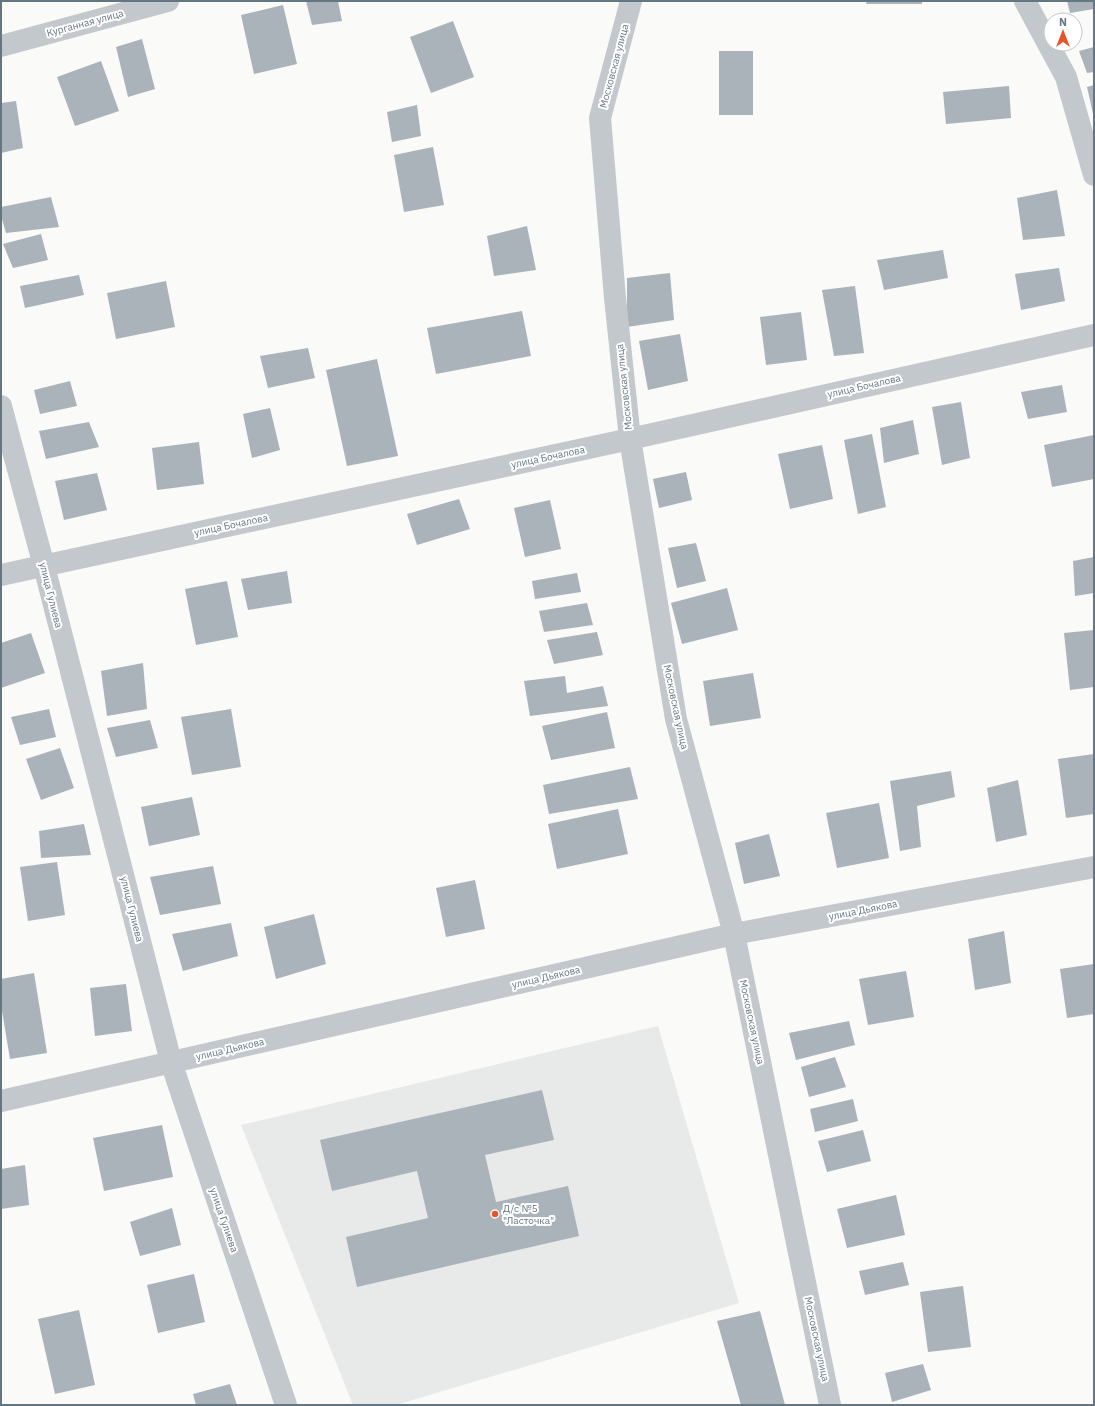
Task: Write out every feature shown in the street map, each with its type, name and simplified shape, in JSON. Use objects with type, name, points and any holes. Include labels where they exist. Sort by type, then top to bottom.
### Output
[{"type":"street","name":"Курганная улица","points":[[1,46],[168,1]]},
{"type":"street","name":"Московская улица","points":[[631,1],[600,118],[615,298],[630,439],[676,719],[734,934],[830,1405]]},
{"type":"street","points":[[1026,1],[1066,77],[1094,175]]},
{"type":"street","name":"улица Бочалова","points":[[1,575],[630,439],[1094,335]]},
{"type":"street","name":"улица Гулиева","points":[[1,406],[44,566],[171,1062],[286,1405]]},
{"type":"street","name":"улица Дьякова","points":[[1,1101],[734,934],[1094,867]]},
{"type":"shaded area","name":"Д/с №5 \"Ласточка\"","points":[[658,1026],[739,1303],[396,1405],[353,1405],[241,1125]]},
{"type":"building","points":[[306,1],[338,1],[342,21],[312,25]]},
{"type":"building","points":[[867,1],[922,1],[922,4],[866,4]]},
{"type":"building","points":[[1067,1],[1094,1],[1094,9],[1070,12]]},
{"type":"building","points":[[283,5],[297,64],[254,74],[241,15]]},
{"type":"building","points":[[453,21],[474,77],[431,93],[410,37]]},
{"type":"building","points":[[142,39],[155,89],[128,97],[116,47]]},
{"type":"building","points":[[1094,47],[1094,72],[1087,73],[1079,52],[1083,52],[1083,50]]},
{"type":"building","points":[[719,51],[753,51],[753,115],[719,115]]},
{"type":"building","points":[[101,61],[119,111],[75,126],[57,77]]},
{"type":"building","points":[[1094,85],[1094,114],[1093,114],[1087,87]]},
{"type":"building","points":[[1009,86],[1011,118],[946,124],[943,92]]},
{"type":"building","points":[[16,101],[23,148],[1,153],[1,103]]},
{"type":"building","points":[[417,105],[421,136],[392,142],[387,112]]},
{"type":"building","points":[[433,147],[444,205],[404,212],[394,155]]},
{"type":"building","points":[[1057,190],[1065,236],[1023,240],[1017,198]]},
{"type":"building","points":[[51,197],[59,227],[6,233],[1,216],[1,207]]},
{"type":"building","points":[[527,226],[536,270],[494,276],[487,236]]},
{"type":"building","points":[[41,234],[48,260],[13,268],[3,244]]},
{"type":"building","points":[[943,250],[948,278],[884,290],[877,260]]},
{"type":"building","points":[[1059,268],[1065,301],[1021,310],[1015,274]]},
{"type":"building","points":[[670,273],[674,320],[627,327],[627,278]]},
{"type":"building","points":[[79,275],[84,295],[25,308],[20,286]]},
{"type":"building","points":[[166,281],[175,327],[116,339],[107,293]]},
{"type":"building","points":[[855,286],[864,353],[834,356],[822,290]]},
{"type":"building","points":[[522,311],[531,356],[436,374],[427,328]]},
{"type":"building","points":[[801,312],[807,360],[766,365],[760,317]]},
{"type":"building","points":[[680,334],[688,381],[648,390],[639,341]]},
{"type":"building","points":[[308,348],[315,378],[268,388],[260,356]]},
{"type":"building","points":[[377,359],[398,456],[347,466],[326,370]]},
{"type":"building","points":[[70,381],[77,406],[40,414],[34,390]]},
{"type":"building","points":[[1062,385],[1067,412],[1028,419],[1021,392]]},
{"type":"building","points":[[961,402],[970,458],[942,465],[932,407]]},
{"type":"building","points":[[270,408],[280,450],[252,458],[243,414]]},
{"type":"building","points":[[913,420],[919,454],[884,463],[880,428]]},
{"type":"building","points":[[89,422],[99,447],[46,459],[39,431]]},
{"type":"building","points":[[872,434],[886,507],[858,514],[844,440]]},
{"type":"building","points":[[1094,435],[1094,479],[1052,487],[1044,445]]},
{"type":"building","points":[[199,442],[204,484],[157,490],[152,448]]},
{"type":"building","points":[[822,445],[833,499],[790,509],[778,454]]},
{"type":"building","points":[[686,472],[692,500],[659,508],[653,479]]},
{"type":"building","points":[[97,473],[107,510],[64,520],[55,481]]},
{"type":"building","points":[[459,499],[470,529],[417,545],[407,514]]},
{"type":"building","points":[[550,500],[561,549],[525,557],[514,508]]},
{"type":"building","points":[[696,543],[706,581],[677,588],[668,548]]},
{"type":"building","points":[[1094,557],[1094,593],[1075,596],[1073,561]]},
{"type":"building","points":[[287,571],[292,603],[248,610],[241,579]]},
{"type":"building","points":[[577,573],[581,592],[535,599],[532,581]]},
{"type":"building","points":[[227,581],[238,637],[196,645],[185,589]]},
{"type":"building","points":[[727,588],[738,630],[682,644],[671,603]]},
{"type":"building","points":[[587,603],[593,625],[544,632],[539,611]]},
{"type":"building","points":[[1094,630],[1094,687],[1070,690],[1064,633]]},
{"type":"building","points":[[597,632],[603,655],[554,664],[547,640]]},
{"type":"building","points":[[31,633],[45,673],[1,688],[1,643]]},
{"type":"building","points":[[143,663],[147,709],[107,716],[101,671]]},
{"type":"building","points":[[753,673],[761,718],[710,726],[703,681]]},
{"type":"building","points":[[565,676],[567,693],[603,686],[608,706],[530,716],[524,681]]},
{"type":"building","points":[[49,709],[56,737],[20,745],[11,717]]},
{"type":"building","points":[[231,709],[241,767],[192,775],[181,717]]},
{"type":"building","points":[[607,712],[615,748],[551,760],[542,726]]},
{"type":"building","points":[[150,720],[158,748],[116,757],[107,728]]},
{"type":"building","points":[[60,748],[74,788],[41,800],[26,759]]},
{"type":"building","points":[[1094,754],[1094,814],[1066,818],[1058,759]]},
{"type":"building","points":[[630,767],[638,799],[549,814],[543,785]]},
{"type":"building","points":[[951,771],[955,797],[917,806],[921,847],[900,851],[890,781]]},
{"type":"building","points":[[1018,780],[1027,835],[996,842],[987,788]]},
{"type":"building","points":[[192,797],[200,835],[149,846],[141,807]]},
{"type":"building","points":[[879,803],[889,858],[837,868],[826,813]]},
{"type":"building","points":[[618,809],[628,854],[557,869],[548,824]]},
{"type":"building","points":[[84,824],[91,855],[41,858],[39,831]]},
{"type":"building","points":[[769,834],[780,876],[744,884],[735,843]]},
{"type":"building","points":[[57,862],[65,915],[28,921],[20,867]]},
{"type":"building","points":[[213,866],[221,904],[160,915],[150,877]]},
{"type":"building","points":[[475,880],[485,929],[446,937],[436,888]]},
{"type":"building","points":[[314,914],[326,964],[276,979],[264,927]]},
{"type":"building","points":[[231,923],[238,956],[183,971],[172,934]]},
{"type":"building","points":[[1004,931],[1011,983],[975,990],[968,939]]},
{"type":"building","points":[[1094,964],[1094,1014],[1067,1018],[1060,969]]},
{"type":"building","points":[[906,971],[914,1017],[868,1025],[859,979]]},
{"type":"building","points":[[34,973],[47,1053],[10,1059],[1,1005],[1,979]]},
{"type":"building","points":[[126,984],[132,1031],[95,1036],[90,988]]},
{"type":"building","points":[[849,1021],[855,1045],[796,1060],[789,1033]]},
{"type":"building","points":[[835,1057],[846,1087],[809,1097],[801,1067]]},
{"type":"building","points":[[542,1090],[554,1140],[485,1155],[496,1202],[568,1186],[579,1236],[357,1287],[346,1237],[428,1218],[417,1171],[332,1191],[320,1140]]},
{"type":"building","points":[[853,1099],[858,1121],[815,1132],[810,1109]]},
{"type":"building","points":[[162,1125],[173,1177],[104,1191],[93,1138]]},
{"type":"building","points":[[863,1130],[871,1161],[827,1172],[818,1141]]},
{"type":"building","points":[[25,1165],[29,1205],[1,1209],[1,1169]]},
{"type":"building","points":[[896,1195],[905,1235],[847,1248],[837,1209]]},
{"type":"building","points":[[172,1208],[181,1245],[140,1256],[130,1222]]},
{"type":"building","points":[[903,1262],[909,1285],[865,1295],[859,1271]]},
{"type":"building","points":[[194,1274],[205,1322],[158,1333],[147,1285]]},
{"type":"building","points":[[963,1286],[971,1347],[928,1352],[920,1292]]},
{"type":"building","points":[[79,1310],[95,1385],[55,1394],[38,1319]]},
{"type":"building","points":[[760,1311],[785,1405],[741,1405],[717,1321]]},
{"type":"building","points":[[923,1364],[931,1390],[892,1402],[885,1373]]},
{"type":"building","points":[[230,1384],[237,1405],[196,1405],[193,1394]]},
{"type":"place","name":"Д/с №5 \"Ласточка\"","points":[[495,1214]]}]
